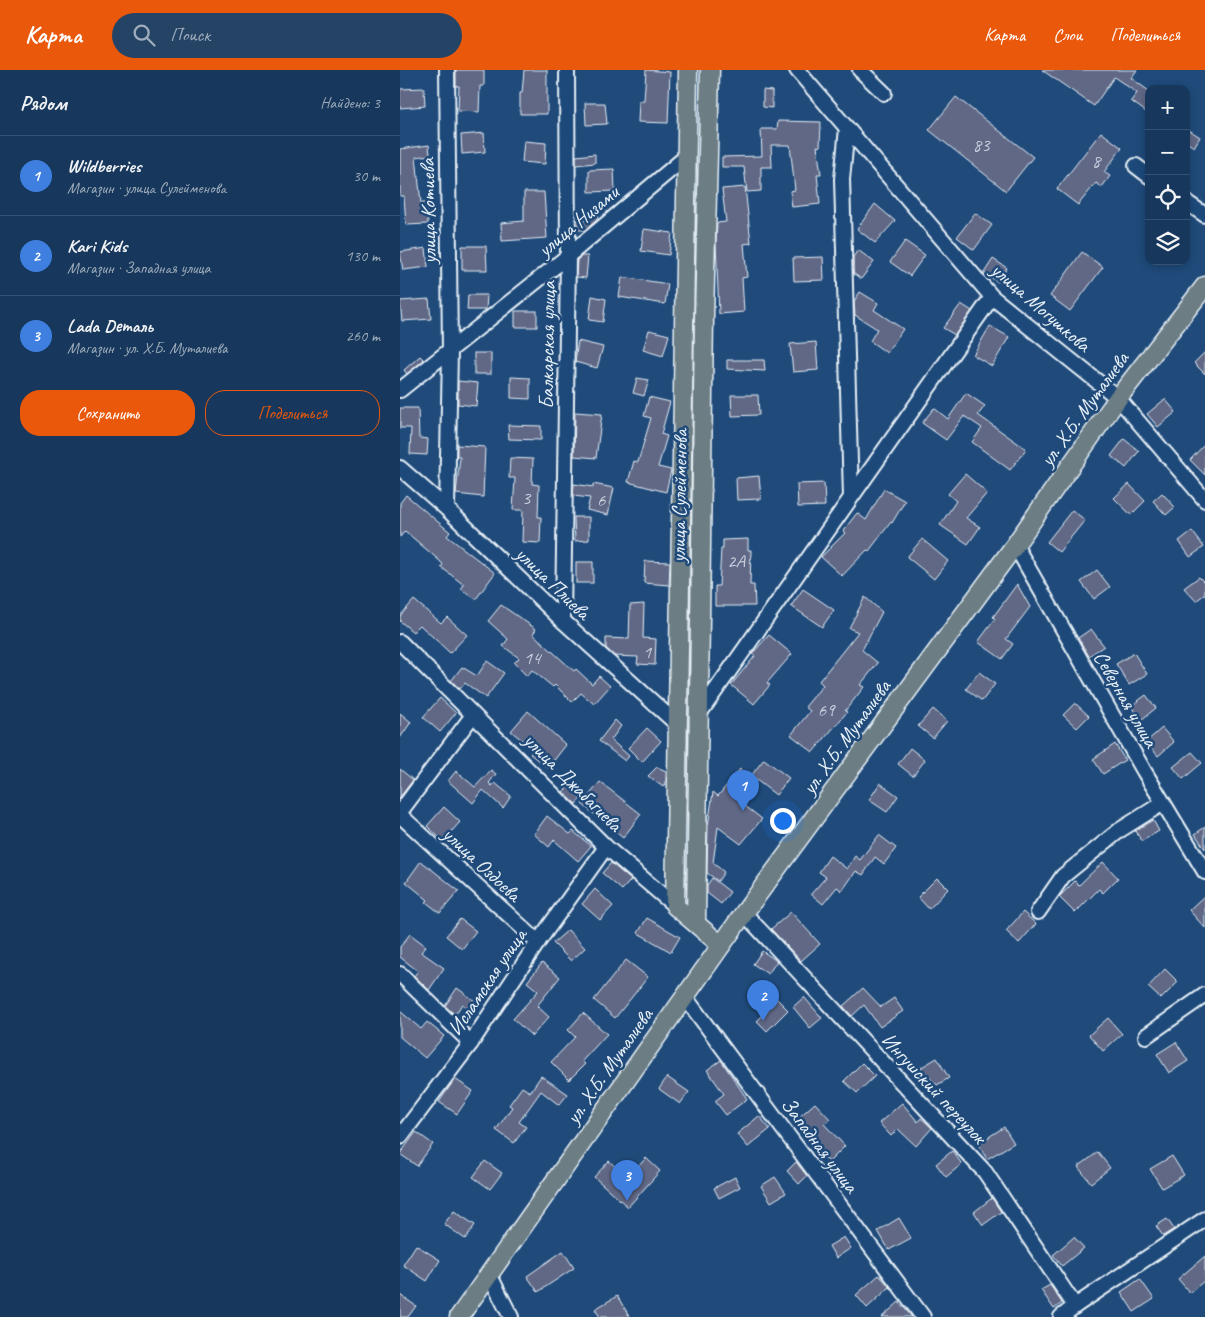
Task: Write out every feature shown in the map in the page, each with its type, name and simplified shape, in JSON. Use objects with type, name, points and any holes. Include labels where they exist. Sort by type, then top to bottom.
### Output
[{"type":"main road","name":"улица Сулейменова","points":[[675,906],[688,70]]},
{"type":"main road","name":"улица Сулейменова","points":[[696,923],[704,318],[710,70]]},
{"type":"main road","name":"ул. Х.Б. Муталиева","points":[[459,1317],[563,1172],[721,945],[1015,545],[1118,398],[1202,296]]},
{"type":"main road","name":"улица Джабагиева","points":[[675,906],[721,945]]},
{"type":"street","name":"улица Котиева","points":[[447,70],[450,351],[448,509]]},
{"type":"street","name":"Балкарская улица","points":[[563,621],[568,256],[567,70]]},
{"type":"street","name":"улица Могушкова","points":[[797,70],[992,297],[1118,398],[1205,500]]},
{"type":"street","points":[[860,70],[884,93]]},
{"type":"street","points":[[847,128],[842,179],[851,497]]},
{"type":"street","name":"улица Низами","points":[[400,390],[568,256],[687,156]]},
{"type":"street","points":[[1136,166],[1148,175]]},
{"type":"street","points":[[1190,205],[1205,215]]},
{"type":"street","points":[[699,714],[992,297]]},
{"type":"street","name":"улица Плиева","points":[[400,468],[448,509],[563,621],[678,725]]},
{"type":"street","name":"Северная улица","points":[[1015,545],[1163,803],[1205,872]]},
{"type":"street","name":"улица Джабагиева","points":[[400,642],[606,847],[675,906]]},
{"type":"street","points":[[400,814],[473,715]]},
{"type":"street","points":[[1038,912],[1064,876],[1120,830],[1163,803]]},
{"type":"street","name":"улица Оздоева","points":[[400,814],[538,942]]},
{"type":"street","name":"Исламская улица","points":[[400,1137],[471,1044],[538,942],[606,847]]},
{"type":"street","name":"Ингушский переулок","points":[[744,913],[986,1172],[1075,1306]]},
{"type":"street","points":[[400,974],[471,1044]]},
{"type":"street","points":[[1146,1036],[1205,995]]},
{"type":"street","name":"Западная улица","points":[[685,996],[923,1317]]},
{"type":"street","points":[[1061,1317],[1205,1218]]},
{"type":"street","points":[[488,1274],[511,1317]]},
{"type":"building","points":[[456,70],[484,70],[484,86],[480,86],[479,112],[458,111],[459,86],[456,86]]},
{"type":"building","points":[[524,70],[547,70],[547,114],[520,114],[520,93],[522,93]]},
{"type":"building","points":[[646,70],[670,72],[668,123],[638,122],[639,101],[644,101]]},
{"type":"building","points":[[1042,70],[1137,70],[1131,78],[1145,88],[1145,111],[1131,101],[1137,93],[1114,77],[1094,106]]},
{"type":"building","points":[[424,88],[425,106],[400,108],[400,89]]},
{"type":"building","points":[[763,90],[772,91],[772,108],[763,107]]},
{"type":"building","points":[[956,97],[1033,157],[1006,191],[929,130]]},
{"type":"building","points":[[585,103],[605,103],[607,124],[586,125]]},
{"type":"building","points":[[778,121],[821,122],[820,147],[817,146],[821,174],[817,174],[820,204],[792,207],[790,191],[795,190],[790,145],[771,145],[772,167],[761,167],[761,191],[747,192],[744,167],[722,167],[722,157],[762,156],[761,129],[777,129]]},
{"type":"building","points":[[1190,131],[1200,137],[1194,147],[1190,144]]},
{"type":"building","points":[[1101,132],[1122,148],[1104,172],[1110,176],[1102,187],[1096,183],[1078,205],[1057,189]]},
{"type":"building","points":[[484,133],[485,152],[462,154],[461,135]]},
{"type":"building","points":[[524,141],[546,143],[545,164],[522,162]]},
{"type":"building","points":[[429,145],[430,155],[416,157],[421,203],[427,203],[428,224],[406,225],[404,196],[400,196],[400,149]]},
{"type":"building","points":[[595,154],[595,163],[576,165],[576,156]]},
{"type":"building","points":[[614,169],[615,191],[589,192],[589,170]]},
{"type":"building","points":[[745,187],[751,243],[744,244],[747,277],[742,278],[744,312],[719,314],[717,223],[726,222],[722,189]]},
{"type":"building","points":[[524,192],[544,192],[547,238],[502,241],[501,223],[524,221]]},
{"type":"building","points":[[875,204],[895,221],[875,243],[857,229]]},
{"type":"building","points":[[588,213],[598,213],[597,220],[585,230],[577,230],[577,220],[589,221]]},
{"type":"building","points":[[975,213],[992,225],[974,250],[957,237]]},
{"type":"building","points":[[644,229],[672,233],[669,255],[641,251]]},
{"type":"building","points":[[905,241],[925,255],[910,276],[890,262]]},
{"type":"building","points":[[462,246],[486,246],[487,270],[462,270]]},
{"type":"building","points":[[426,248],[428,267],[403,270],[400,252]]},
{"type":"building","points":[[858,250],[874,262],[861,279],[853,273],[853,257]]},
{"type":"building","points":[[1082,252],[1103,267],[1070,311],[1050,296]]},
{"type":"building","points":[[582,256],[588,256],[586,278],[576,277],[577,260]]},
{"type":"building","points":[[823,257],[824,280],[794,281],[793,258]]},
{"type":"building","points":[[993,259],[1007,268],[998,282],[984,273]]},
{"type":"building","points":[[622,277],[668,284],[665,304],[619,297]]},
{"type":"building","points":[[860,292],[878,303],[874,310],[903,329],[887,353],[870,341],[877,329],[855,315],[854,301]]},
{"type":"building","points":[[468,295],[487,295],[486,310],[467,310]]},
{"type":"building","points":[[592,296],[606,299],[603,322],[589,320]]},
{"type":"building","points":[[429,299],[431,319],[402,321],[400,301]]},
{"type":"building","points":[[961,304],[972,311],[955,335],[943,328]]},
{"type":"building","points":[[515,311],[537,311],[537,327],[515,327]]},
{"type":"building","points":[[990,326],[1009,337],[992,366],[973,355]]},
{"type":"building","points":[[649,330],[669,335],[663,356],[643,350]]},
{"type":"building","points":[[578,341],[603,347],[597,368],[575,362]]},
{"type":"building","points":[[816,342],[818,370],[793,372],[790,344]]},
{"type":"building","points":[[1205,352],[1205,374],[1194,363]]},
{"type":"building","points":[[474,353],[491,353],[491,374],[474,374]]},
{"type":"building","points":[[420,356],[424,360],[407,374],[404,370]]},
{"type":"building","points":[[727,360],[764,360],[765,371],[727,369]]},
{"type":"building","points":[[511,377],[530,378],[530,399],[511,398]]},
{"type":"building","points":[[637,378],[649,380],[644,396],[633,393]]},
{"type":"building","points":[[458,381],[478,383],[476,406],[458,404]]},
{"type":"building","points":[[966,393],[985,406],[978,415],[1026,449],[1010,470],[972,442],[982,428],[964,416],[946,440],[922,423],[934,408],[948,419]]},
{"type":"building","points":[[731,395],[758,395],[759,415],[732,416]]},
{"type":"building","points":[[649,397],[670,402],[661,434],[667,436],[658,467],[671,470],[666,492],[628,482],[634,461],[638,462],[651,418],[644,416]]},
{"type":"building","points":[[1165,399],[1176,412],[1158,427],[1147,414]]},
{"type":"building","points":[[400,408],[418,408],[419,438],[428,439],[427,455],[410,454],[411,428],[400,428]]},
{"type":"building","points":[[575,412],[602,414],[596,458],[574,456]]},
{"type":"building","points":[[508,425],[541,426],[541,440],[509,439]]},
{"type":"building","points":[[1124,439],[1139,451],[1126,468],[1111,456]]},
{"type":"building","points":[[1205,444],[1205,475],[1190,460]]},
{"type":"building","points":[[457,445],[485,447],[483,497],[456,494],[460,457],[457,457]]},
{"type":"building","points":[[510,458],[533,459],[532,484],[539,485],[538,517],[541,517],[540,543],[522,542],[523,510],[513,510],[515,478],[509,478]]},
{"type":"building","points":[[965,474],[987,493],[966,518],[980,527],[968,544],[940,525],[956,501],[948,494]]},
{"type":"building","points":[[759,476],[761,499],[737,500],[736,478]]},
{"type":"building","points":[[824,483],[825,506],[798,507],[797,484]]},
{"type":"building","points":[[574,484],[593,487],[593,484],[614,488],[608,515],[587,510],[590,498],[573,496]]},
{"type":"building","points":[[1129,484],[1145,501],[1131,515],[1114,498]]},
{"type":"building","points":[[884,489],[905,501],[892,523],[869,551],[867,550],[842,576],[821,557],[845,533],[843,531],[857,513],[866,520]]},
{"type":"building","points":[[1162,493],[1175,507],[1166,515],[1153,501]]},
{"type":"building","points":[[406,495],[450,532],[447,536],[495,573],[476,599],[461,589],[464,585],[441,567],[443,565],[441,562],[405,531],[400,537],[400,503]]},
{"type":"building","points":[[1072,510],[1085,520],[1059,552],[1047,542]]},
{"type":"building","points":[[574,517],[589,517],[589,540],[575,541]]},
{"type":"building","points":[[1192,531],[1204,547],[1190,557],[1179,541]]},
{"type":"building","points":[[748,539],[748,550],[751,550],[750,585],[754,585],[755,606],[715,606],[715,586],[719,586],[723,540]]},
{"type":"building","points":[[922,539],[948,561],[934,579],[907,557]]},
{"type":"building","points":[[645,561],[670,562],[669,585],[644,583]]},
{"type":"building","points":[[576,562],[593,562],[593,583],[576,583]]},
{"type":"building","points":[[1097,570],[1110,587],[1094,599],[1081,582]]},
{"type":"building","points":[[1199,577],[1205,583],[1205,594],[1196,601],[1184,588]]},
{"type":"building","points":[[1017,584],[1030,607],[1006,639],[1013,644],[1002,659],[978,642],[995,619],[993,617]]},
{"type":"building","points":[[803,589],[834,610],[822,627],[791,606]]},
{"type":"building","points":[[865,597],[882,612],[862,650],[878,663],[860,685],[864,687],[845,711],[847,712],[813,752],[791,735],[810,711],[805,707],[823,685],[819,681],[858,632],[849,628]]},
{"type":"building","points":[[414,600],[441,623],[447,617],[467,635],[450,653],[420,625],[413,632],[400,621],[400,616]]},
{"type":"building","points":[[644,604],[643,638],[656,639],[655,665],[637,664],[638,657],[614,656],[606,648],[606,638],[629,639],[630,605]]},
{"type":"building","points":[[501,605],[536,629],[533,634],[574,671],[576,669],[592,684],[599,676],[610,686],[594,704],[581,693],[572,702],[555,685],[553,687],[532,670],[527,676],[514,663],[519,658],[503,646],[508,639],[488,621]]},
{"type":"building","points":[[1091,629],[1104,646],[1089,656],[1078,638]]},
{"type":"building","points":[[769,635],[792,654],[767,683],[770,685],[754,704],[731,685],[755,656],[752,654]]},
{"type":"building","points":[[1134,653],[1147,674],[1129,685],[1116,664]]},
{"type":"building","points":[[487,661],[504,673],[486,698],[465,683],[460,689],[451,681],[462,667],[477,676]]},
{"type":"building","points":[[979,672],[995,684],[982,701],[966,689]]},
{"type":"building","points":[[1146,695],[1156,708],[1141,720],[1131,706]]},
{"type":"building","points":[[440,698],[456,713],[440,732],[423,717]]},
{"type":"building","points":[[1075,703],[1089,716],[1077,728],[1063,715]]},
{"type":"building","points":[[933,709],[947,721],[933,738],[918,726]]},
{"type":"building","points":[[528,711],[566,745],[548,768],[530,754],[534,750],[511,731]]},
{"type":"building","points":[[400,713],[411,722],[400,738]]},
{"type":"building","points":[[615,720],[621,726],[611,740],[629,756],[625,761],[599,741]]},
{"type":"building","points":[[647,728],[661,741],[642,762],[628,748]]},
{"type":"building","points":[[1162,728],[1174,742],[1158,756],[1146,742]]},
{"type":"building","points":[[1115,744],[1125,760],[1103,774],[1093,759]]},
{"type":"building","points":[[910,748],[925,760],[913,776],[898,764]]},
{"type":"building","points":[[1192,752],[1202,763],[1183,779],[1173,767]]},
{"type":"building","points":[[764,759],[789,778],[776,795],[751,776]]},
{"type":"building","points":[[657,767],[666,771],[666,782],[663,787],[648,776]]},
{"type":"building","points":[[400,769],[413,780],[400,797]]},
{"type":"building","points":[[740,769],[756,782],[740,802],[762,819],[741,844],[718,827],[713,863],[724,872],[718,881],[707,873],[708,826],[713,792],[718,796]]},
{"type":"building","points":[[491,770],[496,774],[489,783],[492,786],[495,783],[511,796],[503,808],[483,790],[473,803],[448,781],[456,771],[475,787]]},
{"type":"building","points":[[600,782],[641,814],[623,838],[582,804]]},
{"type":"building","points":[[880,783],[898,796],[887,812],[869,800]]},
{"type":"building","points":[[570,785],[583,796],[576,804],[563,792]]},
{"type":"building","points":[[444,807],[460,822],[443,841],[427,826]]},
{"type":"building","points":[[547,816],[570,834],[573,831],[591,846],[578,861],[554,840],[549,847],[534,834]]},
{"type":"building","points":[[1153,820],[1159,831],[1142,841],[1135,831]]},
{"type":"building","points":[[1205,827],[1205,849],[1195,834]]},
{"type":"building","points":[[879,835],[896,848],[884,864],[875,857],[863,875],[856,871],[842,891],[837,887],[823,904],[811,894],[826,877],[819,872],[830,856],[847,869],[855,856],[860,860]]},
{"type":"building","points":[[421,861],[459,891],[440,913],[426,902],[428,900],[406,882]]},
{"type":"building","points":[[1103,862],[1118,878],[1103,893],[1099,889],[1075,913],[1059,897],[1075,881],[1079,885]]},
{"type":"building","points":[[611,863],[631,880],[622,890],[602,873]]},
{"type":"building","points":[[712,878],[730,892],[721,904],[707,893],[707,885]]},
{"type":"building","points":[[937,878],[948,889],[929,909],[918,897]]},
{"type":"building","points":[[595,889],[613,906],[600,920],[582,904]]},
{"type":"building","points":[[1205,895],[1205,928],[1189,910]]},
{"type":"building","points":[[791,912],[820,944],[801,961],[771,929]]},
{"type":"building","points":[[1023,912],[1036,924],[1019,943],[1006,931]]},
{"type":"building","points":[[647,918],[680,937],[671,952],[638,933]]},
{"type":"building","points":[[460,919],[476,931],[462,949],[446,936]]},
{"type":"building","points":[[568,930],[585,948],[571,961],[553,943]]},
{"type":"building","points":[[410,934],[426,946],[421,952],[444,968],[429,990],[414,976],[418,971],[400,957],[400,947]]},
{"type":"building","points":[[762,951],[777,961],[768,974],[753,964]]},
{"type":"building","points":[[626,960],[648,977],[615,1018],[594,1000]]},
{"type":"building","points":[[542,963],[560,977],[537,1006],[549,1017],[532,1036],[513,1019],[538,991],[527,982]]},
{"type":"building","points":[[1165,969],[1178,982],[1161,999],[1148,987]]},
{"type":"building","points":[[761,983],[788,1010],[767,1031],[757,1021],[768,1010],[751,993]]},
{"type":"building","points":[[457,988],[475,1001],[469,1009],[462,1004],[455,1015],[445,1006]]},
{"type":"building","points":[[863,988],[881,1007],[894,998],[903,1011],[880,1027],[864,1005],[852,1016],[843,1006]]},
{"type":"building","points":[[804,997],[822,1018],[810,1028],[793,1007]]},
{"type":"building","points":[[400,1011],[421,1029],[427,1022],[444,1036],[425,1058],[400,1037]]},
{"type":"building","points":[[583,1013],[607,1034],[582,1061],[585,1064],[569,1080],[551,1062],[575,1037],[568,1030]]},
{"type":"building","points":[[1108,1018],[1122,1034],[1103,1051],[1089,1035]]},
{"type":"building","points":[[1176,1042],[1188,1061],[1169,1073],[1157,1054]]},
{"type":"building","points":[[937,1058],[949,1078],[937,1085],[920,1068]]},
{"type":"building","points":[[721,1060],[747,1099],[726,1115],[715,1101],[724,1094],[707,1070]]},
{"type":"building","points":[[862,1063],[875,1076],[857,1093],[844,1081]]},
{"type":"building","points":[[541,1076],[568,1094],[559,1105],[541,1091],[519,1122],[526,1127],[514,1143],[496,1130],[512,1107],[509,1105],[522,1087],[530,1092]]},
{"type":"building","points":[[667,1077],[689,1092],[680,1104],[659,1089]]},
{"type":"building","points":[[455,1079],[473,1091],[457,1114],[439,1102]]},
{"type":"building","points":[[815,1103],[830,1119],[824,1124],[845,1146],[829,1162],[817,1150],[821,1147],[796,1120]]},
{"type":"building","points":[[902,1103],[918,1122],[921,1118],[932,1128],[916,1146],[898,1129],[891,1136],[879,1123]]},
{"type":"building","points":[[759,1116],[770,1129],[748,1147],[737,1134]]},
{"type":"building","points":[[1004,1127],[1014,1143],[987,1159],[978,1144]]},
{"type":"building","points":[[416,1132],[433,1144],[417,1166],[400,1154]]},
{"type":"building","points":[[952,1151],[962,1164],[946,1177],[936,1164]]},
{"type":"building","points":[[1098,1152],[1110,1168],[1091,1183],[1078,1167]]},
{"type":"building","points":[[1172,1156],[1184,1175],[1162,1188],[1150,1169]]},
{"type":"building","points":[[646,1158],[660,1171],[628,1207],[594,1177],[609,1161],[628,1178]]},
{"type":"building","points":[[485,1161],[502,1173],[490,1189],[473,1177]]},
{"type":"building","points":[[796,1162],[807,1176],[799,1184],[787,1171]]},
{"type":"building","points":[[735,1177],[740,1187],[719,1198],[714,1188]]},
{"type":"building","points":[[775,1177],[786,1193],[771,1202],[761,1186]]},
{"type":"building","points":[[992,1198],[1001,1212],[983,1225],[974,1212]]},
{"type":"building","points":[[454,1211],[475,1225],[465,1239],[444,1224]]},
{"type":"building","points":[[899,1218],[911,1238],[889,1250],[878,1231]]},
{"type":"building","points":[[1167,1219],[1174,1229],[1163,1236],[1156,1226]]},
{"type":"building","points":[[844,1237],[851,1248],[836,1258],[829,1246]]},
{"type":"building","points":[[1074,1237],[1084,1248],[1062,1266],[1053,1255]]},
{"type":"building","points":[[416,1245],[440,1260],[427,1281],[403,1265]]},
{"type":"building","points":[[563,1251],[574,1268],[538,1292],[527,1276]]},
{"type":"building","points":[[1205,1256],[1205,1280],[1190,1293],[1178,1279]]},
{"type":"building","points":[[879,1275],[890,1287],[867,1308],[856,1295]]},
{"type":"building","points":[[1140,1279],[1154,1299],[1134,1312],[1121,1292]]},
{"type":"building","points":[[1050,1285],[1062,1303],[1054,1309],[1041,1290]]},
{"type":"building","points":[[400,1295],[416,1306],[408,1317],[400,1317]]},
{"type":"building","points":[[617,1296],[630,1317],[600,1317],[595,1309]]},
{"type":"building","points":[[899,1302],[912,1317],[882,1317]]},
{"type":"place","name":"Wildberries","points":[[743,811]]},
{"type":"place","name":"Kari Kids","points":[[763,1021]]},
{"type":"place","name":"Lada Dеталь","points":[[627,1201]]}]
